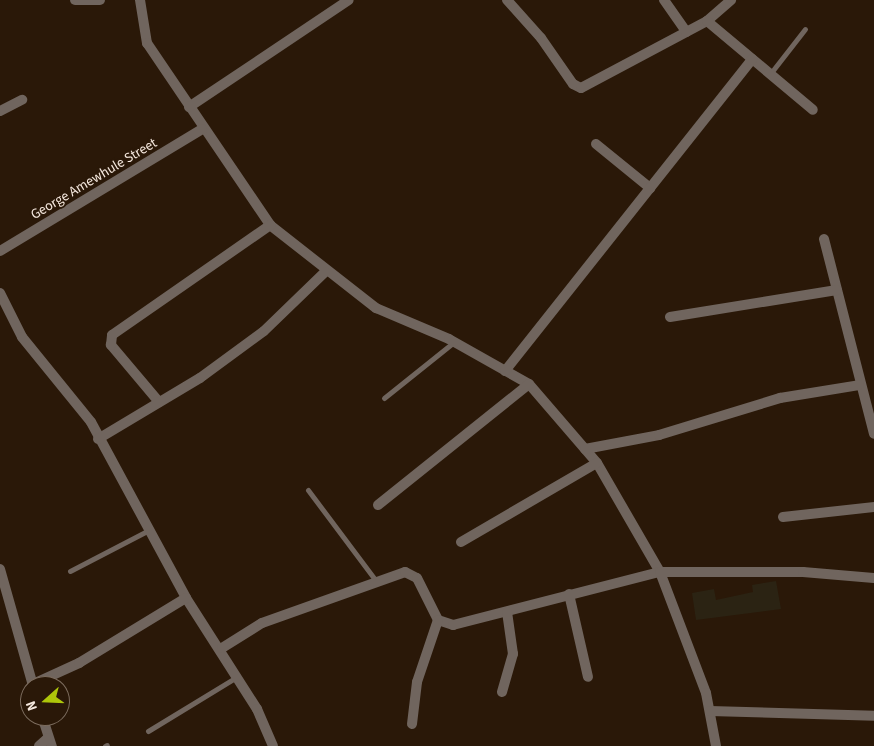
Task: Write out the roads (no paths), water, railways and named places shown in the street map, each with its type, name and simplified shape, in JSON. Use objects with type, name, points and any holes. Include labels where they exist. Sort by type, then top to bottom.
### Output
[{"type":"street","points":[[75,0],[100,0]]},
{"type":"street","points":[[140,0],[147,43],[202,128],[270,225],[325,272],[376,308],[454,342],[529,384],[586,448],[597,463],[660,572],[710,711],[714,746]]},
{"type":"street","points":[[189,107],[348,0]]},
{"type":"street","points":[[507,0],[541,38],[573,84],[582,88],[707,21],[731,0]]},
{"type":"street","points":[[664,0],[686,32]]},
{"type":"street","points":[[707,21],[813,110]]},
{"type":"street","points":[[505,371],[752,59]]},
{"type":"street","points":[[0,111],[22,100]]},
{"type":"street","name":"George Amewhule Street","points":[[0,251],[202,128]]},
{"type":"street","points":[[596,144],[650,188]]},
{"type":"street","points":[[159,402],[112,345],[112,335],[270,225]]},
{"type":"street","points":[[824,239],[859,385],[874,434]]},
{"type":"street","points":[[98,439],[159,402],[264,331],[325,272]]},
{"type":"street","points":[[670,317],[837,290]]},
{"type":"street","points":[[0,293],[22,337],[42,366],[71,394],[150,530],[186,598],[222,648],[238,676],[272,746]]},
{"type":"street","points":[[378,505],[529,384]]},
{"type":"street","points":[[586,448],[659,435],[780,398],[859,385]]},
{"type":"street","points":[[461,542],[597,463]]},
{"type":"street","points":[[782,517],[874,507]]},
{"type":"street","points":[[0,569],[30,676]]},
{"type":"street","points":[[222,648],[262,623],[376,581],[410,573],[438,620],[453,625],[660,572],[803,572],[874,578]]},
{"type":"street","points":[[569,594],[588,677]]},
{"type":"street","points":[[51,676],[78,663],[186,598]]},
{"type":"street","points":[[502,692],[513,654],[507,612]]},
{"type":"street","points":[[412,724],[417,682],[438,620]]},
{"type":"street","points":[[710,711],[874,716]]},
{"type":"street","points":[[39,746],[50,742],[45,726]]},
{"type":"lane","points":[[770,74],[805,29]]},
{"type":"lane","points":[[384,398],[454,342]]},
{"type":"lane","points":[[308,490],[376,581]]},
{"type":"lane","points":[[70,571],[150,530]]},
{"type":"lane","points":[[148,731],[238,676]]}]
